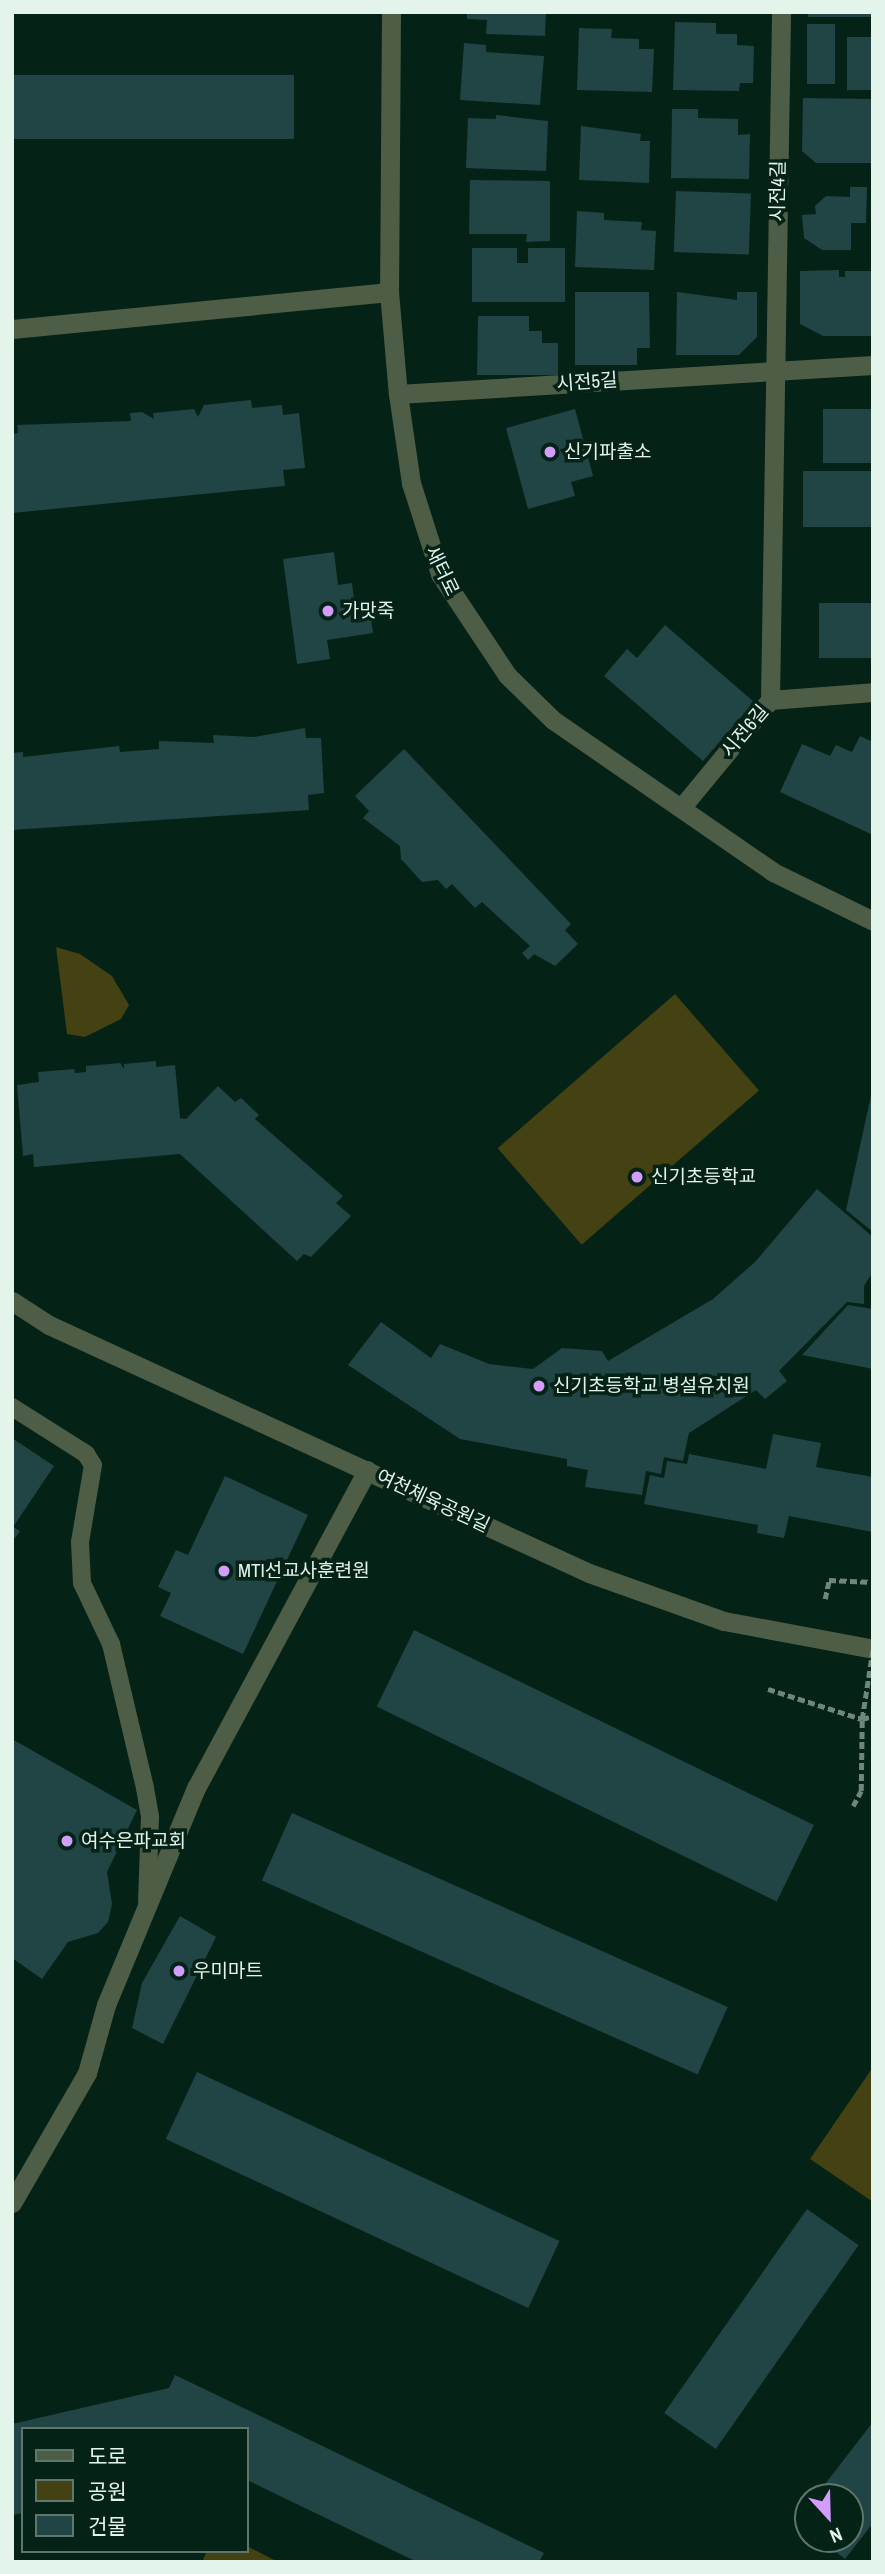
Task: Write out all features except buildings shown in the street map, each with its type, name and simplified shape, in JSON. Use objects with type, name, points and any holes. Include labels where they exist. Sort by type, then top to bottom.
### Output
[{"type":"street","name":"새터로","points":[[391,12],[389,292],[398,394],[422,529],[440,574],[475,632],[520,690],[553,720],[808,894],[873,921]]},
{"type":"street","name":"시전4길","points":[[775,371],[781,12]]},
{"type":"street","points":[[12,329],[389,292]]},
{"type":"street","name":"시전5길","points":[[398,394],[873,365]]},
{"type":"street","points":[[770,700],[775,371]]},
{"type":"street","name":"시전6길","points":[[681,808],[770,700],[873,692]]},
{"type":"street","name":"여천체육공원길","points":[[12,1301],[49,1325],[589,1573],[724,1621],[873,1649]]},
{"type":"street","points":[[12,2203],[87,2073],[106,2005],[197,1788],[368,1470]]},
{"type":"lane","points":[[12,1407],[86,1454],[93,1465],[80,1542],[82,1583],[111,1644],[145,1788],[150,1817],[147,1902]]},
{"type":"path","points":[[825,1599],[829,1580],[873,1582]]},
{"type":"path","points":[[853,1806],[861,1791],[862,1719],[873,1649]]},
{"type":"path","points":[[768,1689],[862,1719],[873,1716]]},
{"type":"green space","points":[[56,947],[80,954],[112,976],[129,1005],[121,1019],[85,1037],[67,1034]]},
{"type":"green space","points":[[675,994],[759,1091],[582,1245],[498,1148]]},
{"type":"green space","points":[[873,2067],[873,2202],[810,2159]]},
{"type":"green space","points":[[248,2547],[278,2562],[202,2562],[206,2553],[248,2553]]},
{"type":"place","name":"신기파출소","points":[[550,452]]},
{"type":"place","name":"가맛죽","points":[[328,611]]},
{"type":"place","name":"신기초등학교","points":[[637,1177]]},
{"type":"place","name":"신기초등학교 병설유치원","points":[[539,1386]]},
{"type":"place","name":"MTI선교사훈련원","points":[[224,1571]]},
{"type":"place","name":"여수은파교회","points":[[67,1841]]},
{"type":"place","name":"우미마트","points":[[179,1971]]}]
